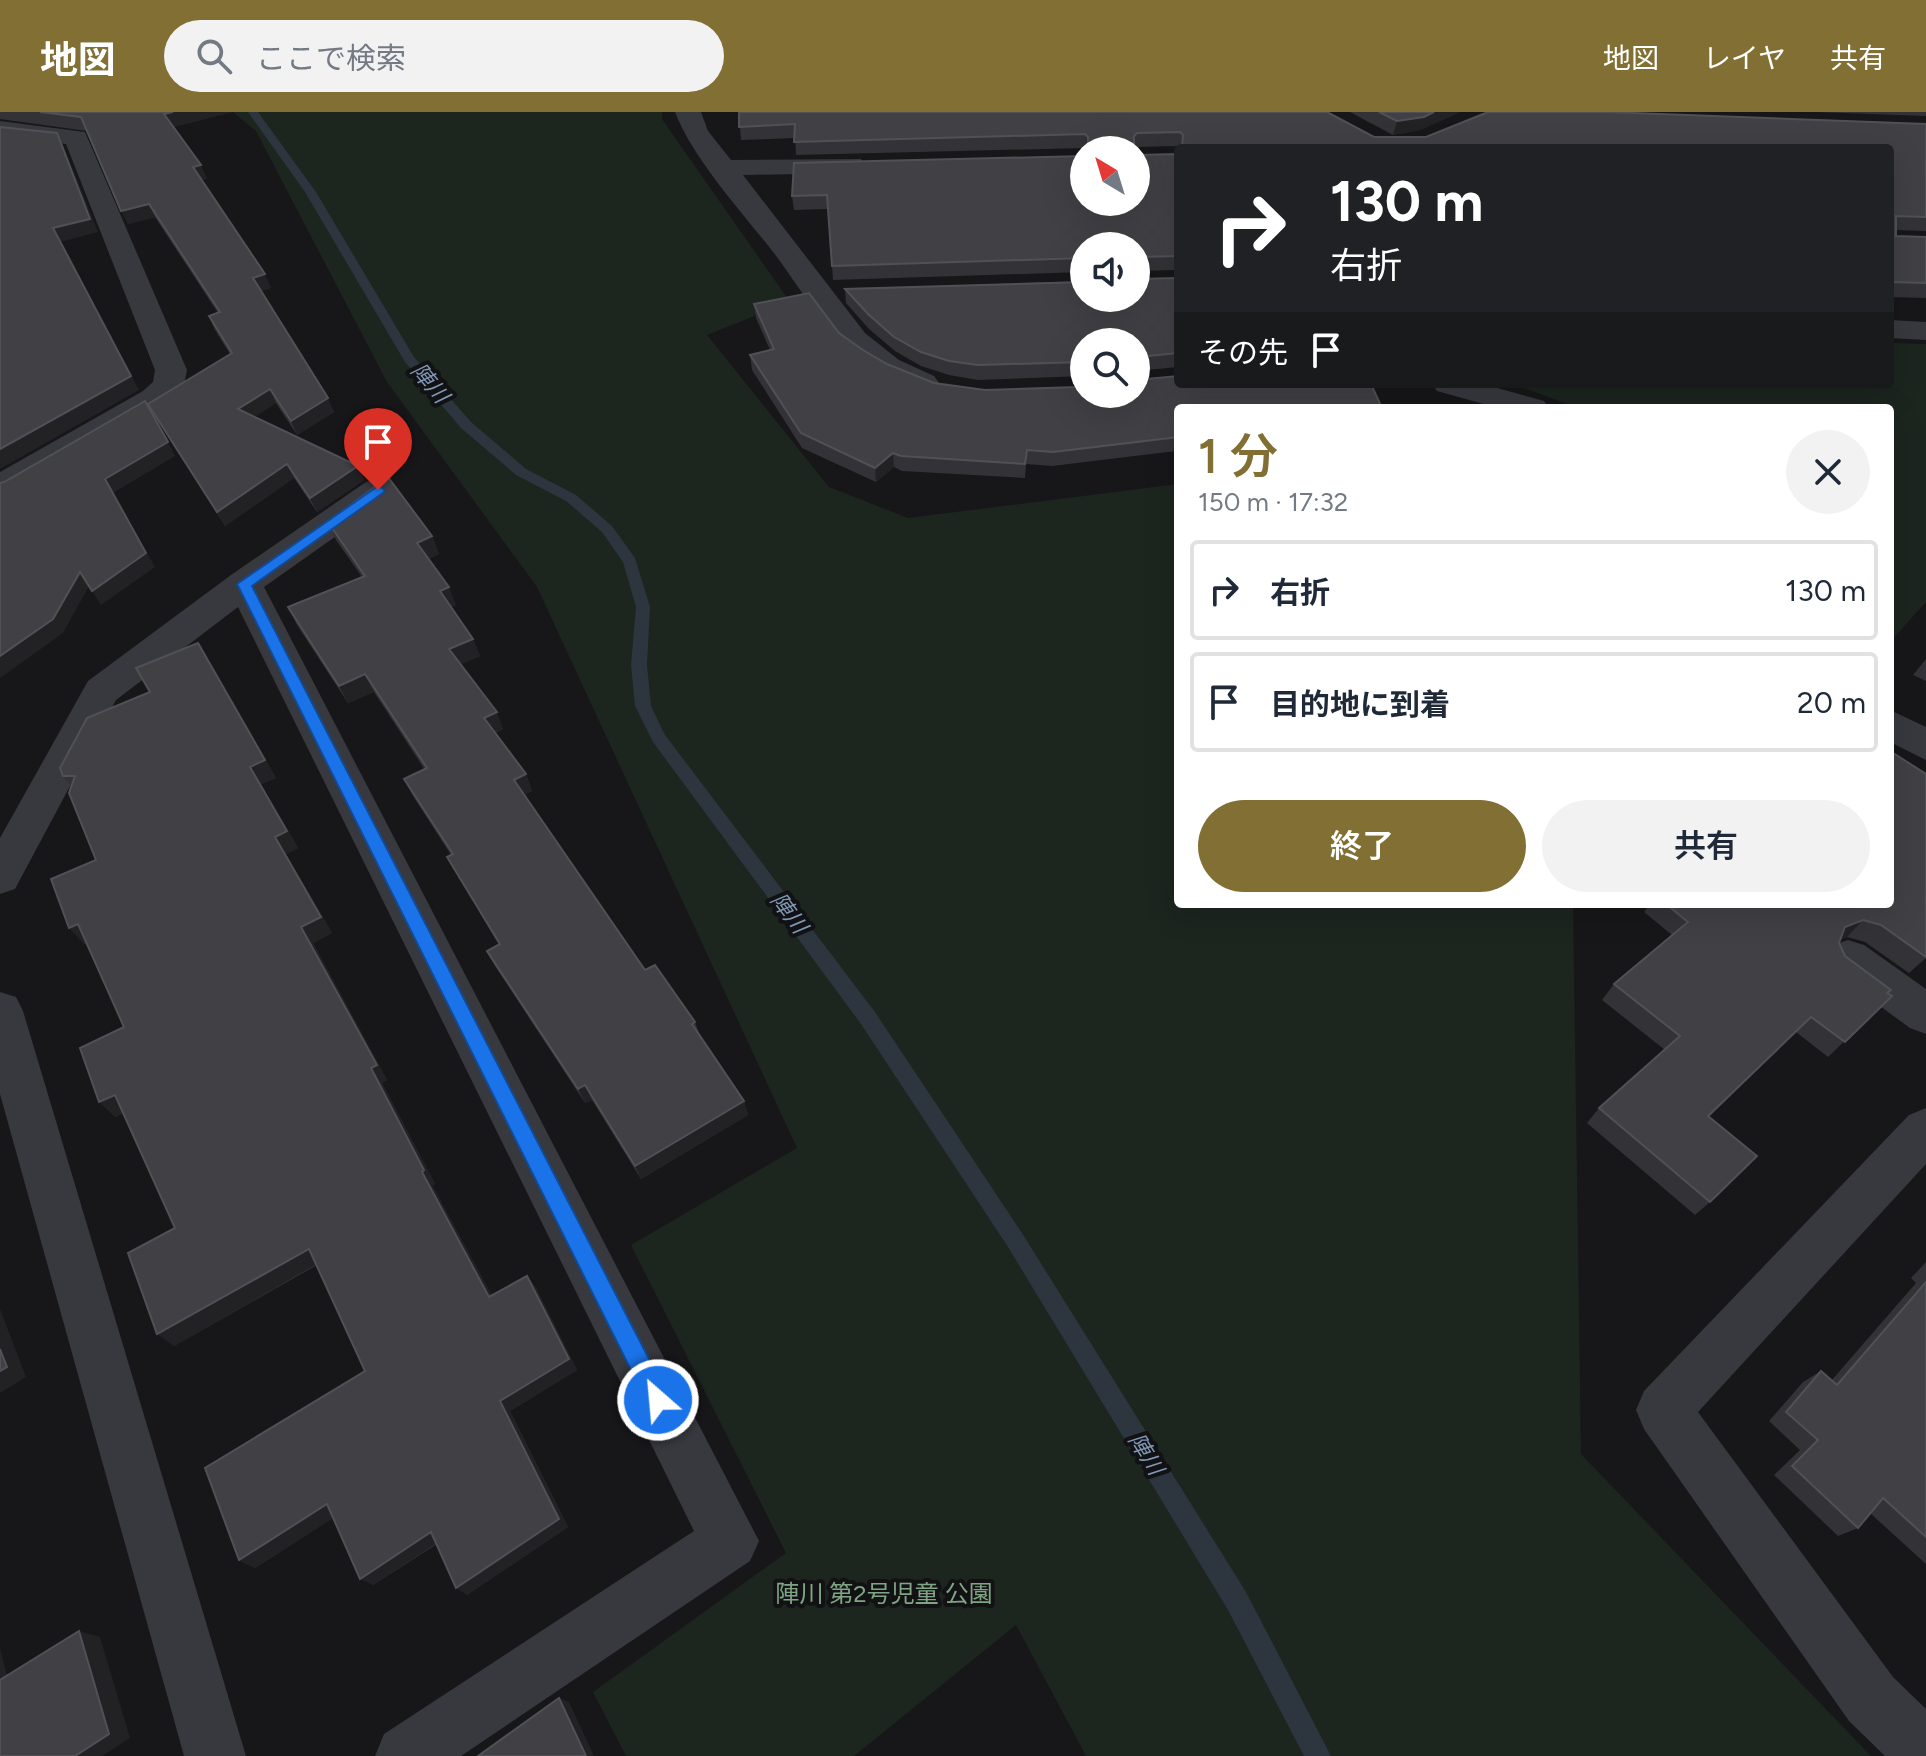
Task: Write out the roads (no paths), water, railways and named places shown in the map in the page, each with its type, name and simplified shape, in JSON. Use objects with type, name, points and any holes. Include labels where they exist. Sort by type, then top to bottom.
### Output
[{"type":"street","points":[[688,112],[696,132],[722,168],[854,339],[870,354],[912,379],[951,390]]},
{"type":"street","points":[[0,129],[76,137],[171,370],[168,385],[154,398],[0,486]]},
{"type":"street","points":[[722,168],[880,164]]},
{"type":"street","points":[[820,292],[851,291]]},
{"type":"street","points":[[1894,329],[1926,331]]},
{"type":"street","points":[[1462,388],[1519,404]]},
{"type":"street","points":[[0,877],[102,691],[244,584],[378,490]]},
{"type":"street","points":[[244,584],[730,1541],[406,1756]]},
{"type":"street","points":[[1894,726],[1926,745]]},
{"type":"street","points":[[1848,958],[1926,1014]]},
{"type":"street","points":[[0,1011],[215,1756]]},
{"type":"street","points":[[1926,1130],[1663,1410],[1871,1699],[1926,1752]]},
{"type":"waterway","name":"陣川","points":[[253,112],[310,192],[409,359],[466,425],[521,472],[571,498],[607,529],[630,561],[643,607],[639,665],[643,706],[659,738],[868,1018],[1015,1240],[1237,1601],[1318,1756]]},
{"type":"park label","name":"陣川 第2号児童 公園","points":[[884,1593]]}]
